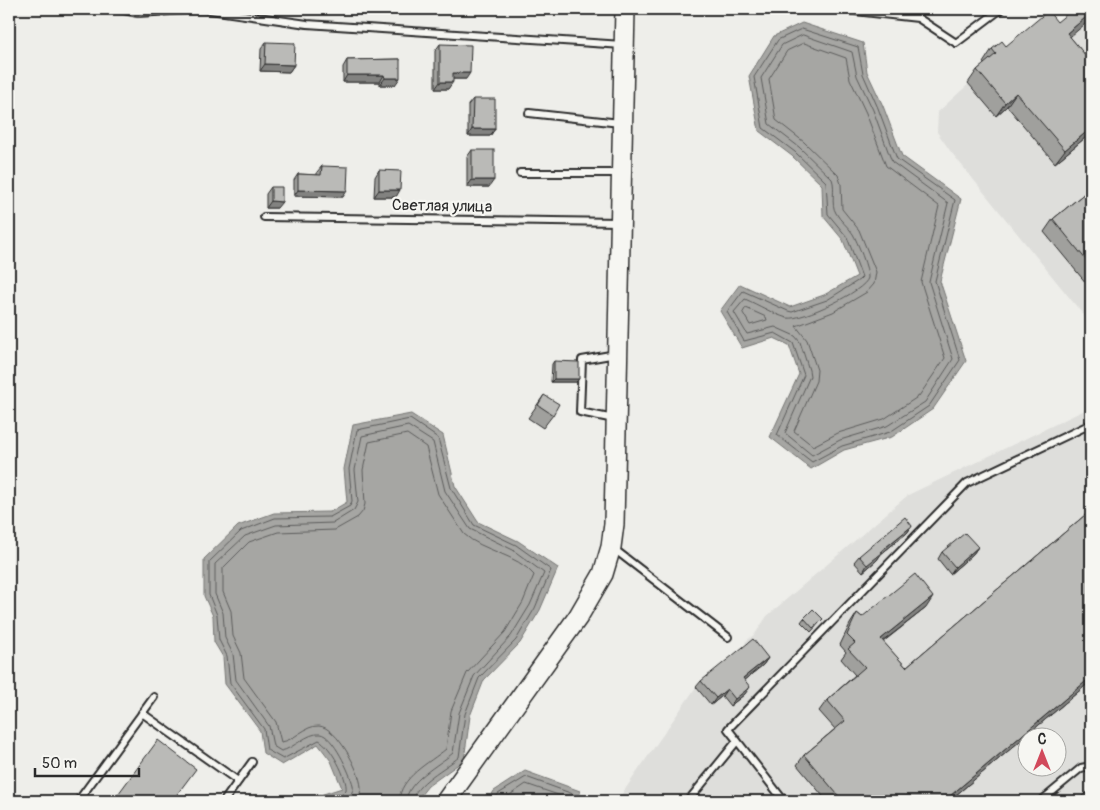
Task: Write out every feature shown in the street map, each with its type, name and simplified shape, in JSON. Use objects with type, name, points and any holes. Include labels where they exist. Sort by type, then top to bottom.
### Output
[{"type":"main road","points":[[446,801],[578,617],[603,574],[611,547],[614,524],[625,9]]},
{"type":"lane","points":[[120,9],[138,13],[203,9],[307,24],[625,45]]},
{"type":"lane","points":[[837,9],[918,18],[956,43],[1001,9]]},
{"type":"lane","points":[[529,113],[623,123]]},
{"type":"lane","points":[[520,174],[621,173]]},
{"type":"lane","name":"Светлая улица","points":[[264,217],[620,222]]},
{"type":"lane","points":[[616,420],[580,412],[582,360],[618,354]]},
{"type":"lane","points":[[784,801],[728,729],[967,483],[1091,424]]},
{"type":"lane","points":[[611,547],[728,637]]},
{"type":"lane","points":[[78,801],[154,697]]},
{"type":"lane","points":[[142,713],[238,781]]},
{"type":"lane","points":[[688,801],[737,741]]},
{"type":"lane","points":[[224,801],[252,762]]},
{"type":"lane","points":[[1041,801],[1081,768],[1091,766]]},
{"type":"shaded area","points":[[1091,9],[1091,320],[1086,318],[951,152],[937,132],[938,112],[987,67],[983,63],[993,54],[1048,35]]},
{"type":"shaded area","points":[[1091,407],[1091,801],[617,801],[696,687],[748,646],[745,642],[755,634],[767,616],[908,495]]},
{"type":"water","points":[[802,23],[863,43],[867,72],[883,106],[902,156],[961,199],[940,281],[966,361],[933,409],[892,437],[844,450],[811,469],[770,437],[799,374],[789,345],[774,338],[742,348],[720,311],[740,284],[790,307],[824,295],[857,276],[843,240],[823,216],[822,185],[792,156],[759,131],[749,76],[774,36]]},
{"type":"water","points":[[411,414],[443,435],[455,486],[478,522],[518,541],[558,568],[540,610],[520,643],[484,680],[470,716],[464,760],[428,786],[416,801],[310,801],[311,798],[342,788],[331,761],[318,744],[282,765],[263,753],[260,731],[225,684],[223,657],[214,642],[213,616],[204,596],[204,559],[238,526],[274,513],[330,512],[347,502],[344,469],[353,425]]},
{"type":"water","points":[[525,771],[580,791],[579,801],[488,801],[494,791]]},
{"type":"building","points":[[1073,9],[1091,9],[1091,13],[1067,33],[1091,62],[1091,128],[1065,150],[1016,93],[1005,103],[977,70],[996,54],[992,49],[1002,41],[1006,46],[1048,11],[1057,22]]},
{"type":"building","points":[[266,42],[295,43],[294,65],[265,64]]},
{"type":"building","points":[[440,44],[471,45],[470,73],[453,73],[453,82],[440,82]]},
{"type":"building","points":[[400,59],[400,78],[385,78],[384,75],[347,75],[347,60]]},
{"type":"building","points":[[473,99],[495,99],[495,129],[472,129]]},
{"type":"building","points":[[472,150],[494,150],[494,180],[472,180]]},
{"type":"building","points":[[322,166],[348,167],[347,191],[298,190],[298,174],[321,175]]},
{"type":"building","points":[[379,170],[401,171],[400,190],[379,190]]},
{"type":"building","points":[[271,187],[282,187],[282,202],[271,201]]},
{"type":"building","points":[[1091,188],[1091,266],[1053,219]]},
{"type":"building","points":[[554,361],[579,362],[579,379],[554,379]]},
{"type":"building","points":[[544,395],[559,404],[553,415],[538,405]]},
{"type":"building","points":[[1091,510],[1091,677],[1031,728],[1018,728],[1018,739],[944,801],[843,801],[804,755],[845,721],[827,700],[865,667],[848,649],[855,643],[847,635],[857,613],[862,617],[915,574],[933,597],[881,639],[906,667]]},
{"type":"building","points":[[905,517],[912,526],[867,565],[859,556]]},
{"type":"building","points":[[965,533],[978,547],[955,567],[942,552]]},
{"type":"building","points":[[813,609],[823,619],[813,628],[804,618]]},
{"type":"building","points":[[753,639],[768,658],[743,678],[750,687],[735,699],[727,689],[716,698],[701,681]]},
{"type":"building","points":[[158,740],[196,769],[172,801],[113,801]]},
{"type":"building","points":[[1091,789],[1091,801],[1076,801]]}]
